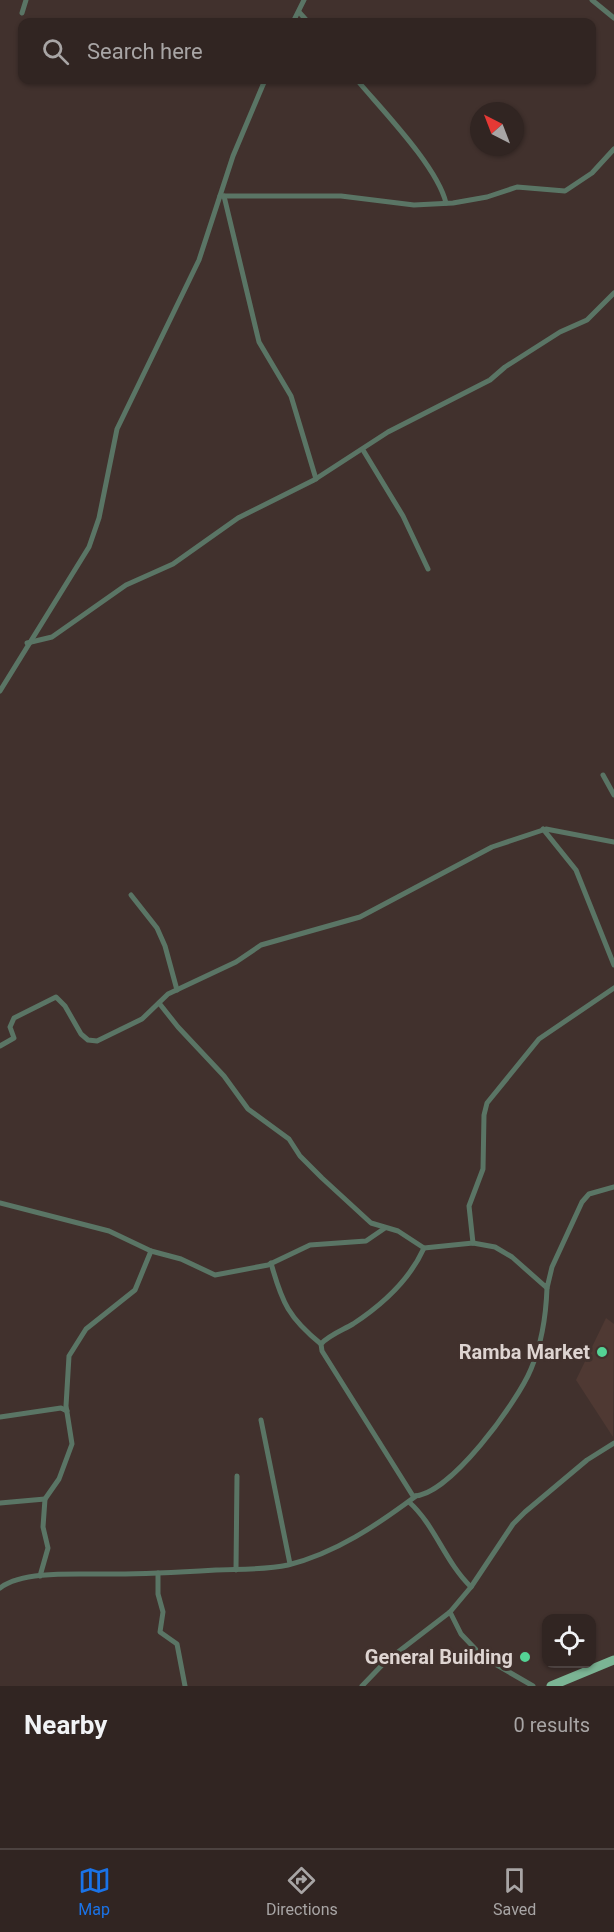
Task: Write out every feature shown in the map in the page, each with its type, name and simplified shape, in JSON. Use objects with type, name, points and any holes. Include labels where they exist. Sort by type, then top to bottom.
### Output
[{"type":"main road","points":[[551,1686],[614,1660]]},
{"type":"street","points":[[22,13],[26,0]]},
{"type":"street","points":[[295,18],[304,0]]},
{"type":"street","points":[[592,0],[614,18]]},
{"type":"street","points":[[299,12],[304,18]]},
{"type":"street","points":[[0,691],[27,643],[89,548],[99,518],[117,429],[199,260],[239,140],[263,84]]},
{"type":"street","points":[[360,84],[416,152],[440,189],[446,203]]},
{"type":"street","points":[[222,196],[328,195],[414,205],[487,197],[517,187],[565,191],[592,173],[614,149]]},
{"type":"street","points":[[222,196],[259,342],[291,396],[316,479]]},
{"type":"street","points":[[27,643],[52,637],[126,585],[184,557],[229,523],[316,479],[394,429],[490,380],[505,367],[560,332],[586,320],[614,293]]},
{"type":"street","points":[[363,450],[403,516],[428,569]]},
{"type":"street","points":[[603,775],[614,795]]},
{"type":"street","points":[[543,829],[576,870],[614,964]]},
{"type":"street","points":[[0,1046],[14,1038],[10,1027],[14,1018],[56,997],[65,1006],[81,1034],[92,1041],[138,1022],[177,990],[236,962],[261,945],[360,917],[481,851],[543,829],[614,843]]},
{"type":"street","points":[[131,895],[157,928],[165,946],[177,990]]},
{"type":"street","points":[[472,1243],[469,1206],[483,1169],[484,1115],[487,1103],[528,1049],[544,1034],[614,988]]},
{"type":"street","points":[[159,1003],[181,1031],[224,1076],[255,1117],[289,1139],[300,1156],[360,1214],[385,1228],[398,1231],[424,1248],[472,1243],[489,1245],[507,1253],[547,1288]]},
{"type":"street","points":[[0,1588],[11,1582],[40,1576],[236,1570],[290,1564],[337,1547],[365,1532],[416,1496],[434,1491],[469,1458],[495,1427],[519,1392],[530,1371],[540,1342],[552,1267],[586,1196],[614,1187]]},
{"type":"street","points":[[0,1203],[109,1231],[151,1251],[181,1259],[215,1275],[271,1263],[310,1245],[366,1241],[385,1228]]},
{"type":"street","points":[[321,1344],[365,1316],[389,1295],[413,1269],[424,1248]]},
{"type":"street","points":[[40,1576],[48,1548],[43,1527],[45,1499],[60,1479],[72,1444],[67,1411],[66,1380],[73,1348],[93,1323],[135,1290],[151,1251]]},
{"type":"street","points":[[271,1263],[278,1291],[286,1308],[300,1326],[321,1344],[322,1351],[351,1400],[411,1495],[416,1496]]},
{"type":"street","points":[[0,1417],[61,1408],[67,1411]]},
{"type":"street","points":[[261,1420],[290,1564]]},
{"type":"street","points":[[362,1686],[385,1662],[450,1612],[471,1587],[513,1524],[581,1464],[614,1443]]},
{"type":"street","points":[[236,1570],[237,1476]]},
{"type":"street","points":[[0,1503],[45,1499]]},
{"type":"street","points":[[409,1502],[422,1514],[455,1569],[471,1587]]},
{"type":"street","points":[[158,1573],[158,1594],[163,1612],[160,1632],[177,1644],[185,1686]]},
{"type":"street","points":[[450,1612],[461,1634],[483,1657],[533,1686]]},
{"type":"shaded area","name":"Ramba Market","points":[[606,1318],[614,1324],[613,1437],[576,1380]]},
{"type":"place","name":"Ramba Market","points":[[602,1352]]},
{"type":"place","name":"General Building","points":[[525,1657]]}]
